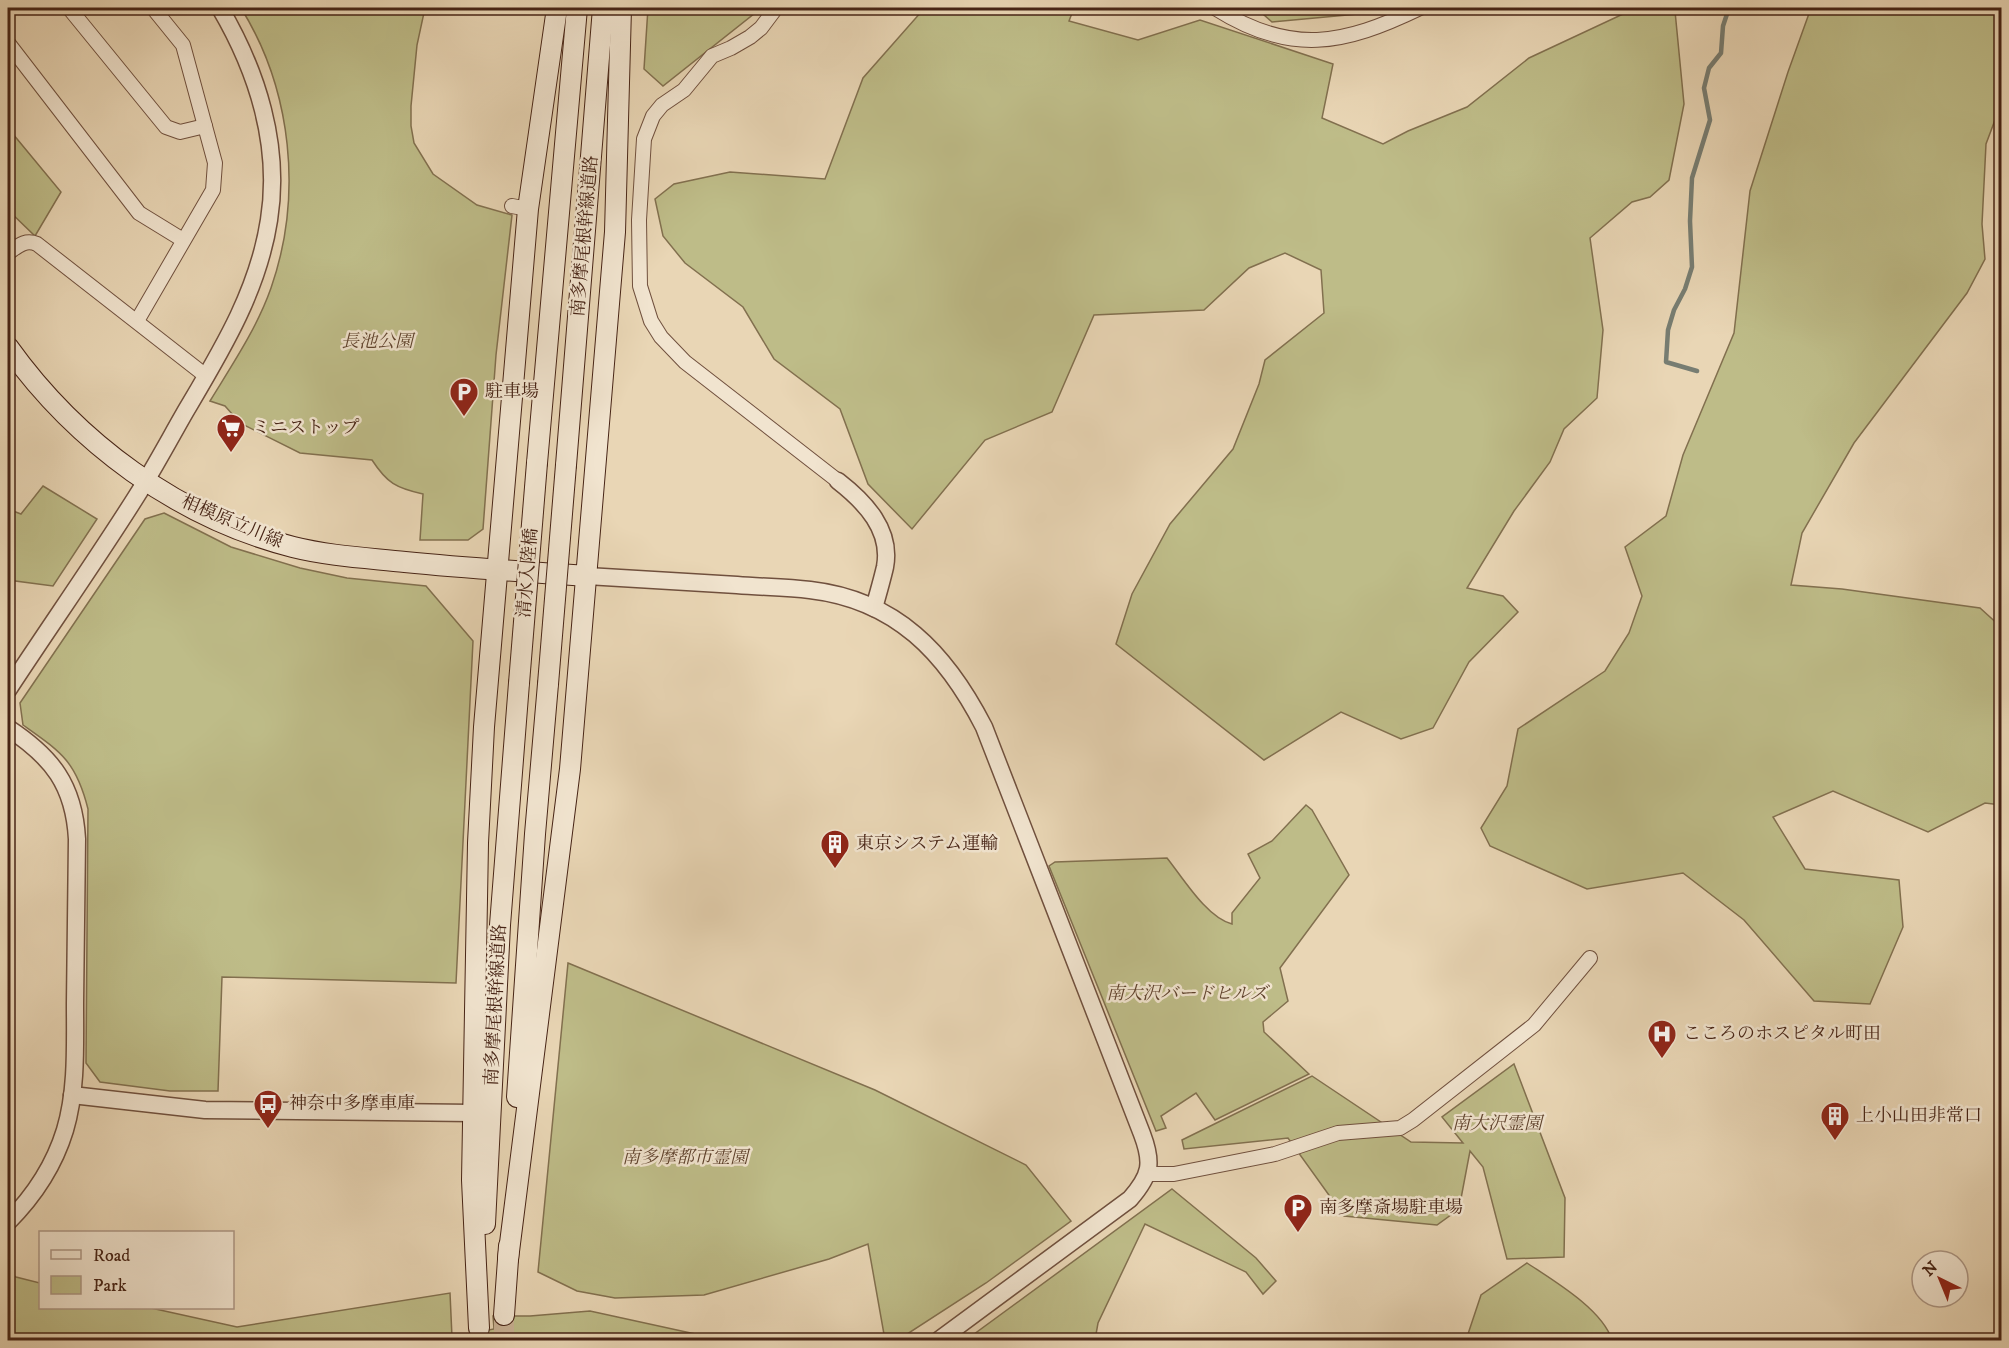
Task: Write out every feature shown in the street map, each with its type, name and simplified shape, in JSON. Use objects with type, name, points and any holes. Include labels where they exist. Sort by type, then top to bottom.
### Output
[{"type":"main road","points":[[473,1113],[478,843],[483,738],[498,570],[520,208],[557,8]]},
{"type":"main road","name":"南多摩尾根幹線道路","points":[[537,463],[577,8]]},
{"type":"main road","name":"南多摩尾根幹線道路","points":[[566,465],[603,8]]},
{"type":"main road","points":[[508,1259],[569,781],[615,232],[621,8]]},
{"type":"main road","name":"相模原立川線","points":[[8,347],[69,420],[120,462],[146,480],[212,517],[263,538],[293,547],[355,557],[587,576]]},
{"type":"main road","name":"清水入陸橋","points":[[519,682],[537,463]]},
{"type":"main road","name":"清水入陸橋","points":[[548,684],[566,465]]},
{"type":"main road","name":"南多摩尾根幹線道路","points":[[473,1113],[472,1180],[479,1328],[500,925],[519,682]]},
{"type":"main road","name":"南多摩尾根幹線道路","points":[[504,1315],[528,924],[548,684]]},
{"type":"street","points":[[69,8],[166,127],[180,132],[205,126]]},
{"type":"street","points":[[137,321],[213,190],[215,163],[183,45],[153,8]]},
{"type":"street","points":[[8,690],[146,480],[235,324],[251,288],[269,219],[272,184],[270,149],[266,122],[255,83],[238,39],[220,8]]},
{"type":"street","points":[[776,8],[761,28],[750,37],[712,56],[684,90],[662,105],[653,116],[644,140],[639,220],[640,286],[651,321],[661,337],[685,362],[855,495],[869,510],[878,523],[884,540],[885,566],[874,608]]},
{"type":"street","points":[[1215,8],[1266,33],[1288,39],[1309,41],[1358,34],[1420,8]]},
{"type":"street","points":[[8,44],[138,213],[183,240]]},
{"type":"street","points":[[8,254],[20,244],[30,241],[37,244],[206,376]]},
{"type":"street","points":[[587,576],[809,590],[850,598],[874,608],[905,626],[928,645],[960,684],[984,727],[1142,1134],[1150,1163],[1140,1188],[1130,1199],[939,1341]]},
{"type":"street","points":[[8,728],[35,747],[59,773],[76,819],[75,1032],[72,1095],[65,1129],[54,1159],[35,1191],[8,1222]]},
{"type":"street","points":[[1147,1173],[1174,1174],[1275,1154],[1338,1134],[1400,1128],[1534,1025],[1590,958]]},
{"type":"street","points":[[72,1095],[205,1110],[473,1113]]},
{"type":"green space","name":"長池公園","points":[[241,8],[425,8],[417,45],[411,106],[414,143],[433,174],[477,205],[512,215],[496,355],[483,529],[468,540],[420,540],[423,494],[393,483],[382,474],[372,460],[300,453],[240,423],[225,406],[210,401],[244,346],[265,303],[281,253],[287,217],[289,181],[287,144],[281,108],[272,73]]},
{"type":"green space","points":[[648,8],[769,8],[759,10],[663,86],[644,69]]},
{"type":"green space","points":[[910,8],[1074,8],[1069,21],[1138,40],[1200,20],[1333,64],[1322,118],[1383,144],[1408,131],[1467,107],[1529,58],[1623,14],[1675,11],[1684,104],[1669,180],[1650,197],[1632,202],[1590,238],[1603,330],[1597,398],[1564,429],[1550,462],[1514,511],[1467,588],[1503,596],[1518,612],[1469,662],[1433,728],[1401,739],[1341,712],[1264,760],[1116,644],[1132,594],[1170,524],[1233,449],[1259,384],[1265,360],[1324,313],[1321,270],[1285,253],[1249,268],[1204,310],[1094,315],[1052,412],[985,440],[912,529],[868,484],[840,409],[774,359],[743,307],[685,263],[663,236],[655,199],[674,184],[730,172],[825,179],[863,78],[922,11]]},
{"type":"green space","points":[[1256,8],[1371,8],[1358,14],[1272,22]]},
{"type":"green space","points":[[1811,8],[2001,8],[2001,104],[1986,144],[1982,224],[1985,259],[1967,293],[1854,443],[1802,533],[1791,585],[1842,589],[1980,608],[2001,627],[2001,805],[1985,803],[1928,832],[1833,791],[1773,817],[1805,869],[1899,880],[1903,927],[1870,1004],[1814,1001],[1744,920],[1683,873],[1587,889],[1490,846],[1481,828],[1507,786],[1518,729],[1605,671],[1629,633],[1642,596],[1625,547],[1666,516],[1683,455],[1734,333],[1750,191]]},
{"type":"green space","points":[[8,128],[61,192],[35,236],[8,210]]},
{"type":"green space","points":[[43,486],[97,519],[53,586],[8,580],[8,509],[21,514]]},
{"type":"green space","points":[[164,513],[231,547],[300,568],[347,578],[426,586],[473,641],[456,983],[222,977],[218,1091],[170,1091],[100,1082],[86,1063],[88,809],[72,768],[48,743],[23,725],[20,703],[145,519]]},
{"type":"green space","name":"南大沢バードヒルズ","points":[[1306,805],[1312,810],[1349,875],[1280,968],[1288,1001],[1263,1022],[1264,1032],[1309,1074],[1215,1120],[1196,1093],[1161,1116],[1166,1128],[1156,1131],[1049,866],[1055,862],[1167,858],[1205,906],[1232,924],[1232,913],[1260,878],[1248,854],[1272,841]]},
{"type":"green space","name":"南多摩都市霊園","points":[[568,963],[875,1090],[1026,1165],[1071,1221],[986,1283],[898,1340],[885,1340],[868,1244],[829,1259],[704,1295],[615,1298],[577,1291],[538,1272]]},
{"type":"green space","name":"南大沢霊園","points":[[1514,1064],[1565,1198],[1564,1257],[1507,1259],[1483,1167],[1470,1151],[1459,1209],[1437,1225],[1344,1216],[1288,1138],[1184,1149],[1182,1140],[1312,1076],[1411,1142],[1463,1143],[1442,1117]]},
{"type":"green space","points":[[1172,1189],[1256,1258],[1276,1281],[1263,1294],[1246,1272],[1145,1224],[1098,1323],[1095,1340],[966,1340]]},
{"type":"green space","points":[[1527,1263],[1588,1307],[1607,1329],[1612,1340],[1466,1340],[1481,1295]]},
{"type":"green space","points":[[8,1272],[16,1277],[39,1283],[39,1309],[156,1309],[237,1327],[450,1293],[452,1337],[494,1329],[493,1316],[530,1316],[590,1311],[709,1337],[755,1340],[8,1340]]},
{"type":"waterway","points":[[1697,371],[1666,362],[1668,330],[1692,267],[1690,221],[1692,178],[1710,120],[1704,88],[1709,68],[1721,53],[1723,26],[1729,8]]},
{"type":"tunnel","points":[[504,1315],[504,1340]]},
{"type":"place","name":"駐車場","points":[[464,418]]},
{"type":"place","name":"ミニストップ","points":[[231,454]]},
{"type":"place","name":"東京システム運輸","points":[[835,870]]},
{"type":"place","name":"こころのホスピタル町田","points":[[1662,1060]]},
{"type":"place","name":"神奈中多摩車庫","points":[[268,1130]]},
{"type":"place","name":"上小山田非常口","points":[[1835,1142]]},
{"type":"place","name":"南多摩斎場駐車場","points":[[1298,1234]]}]
